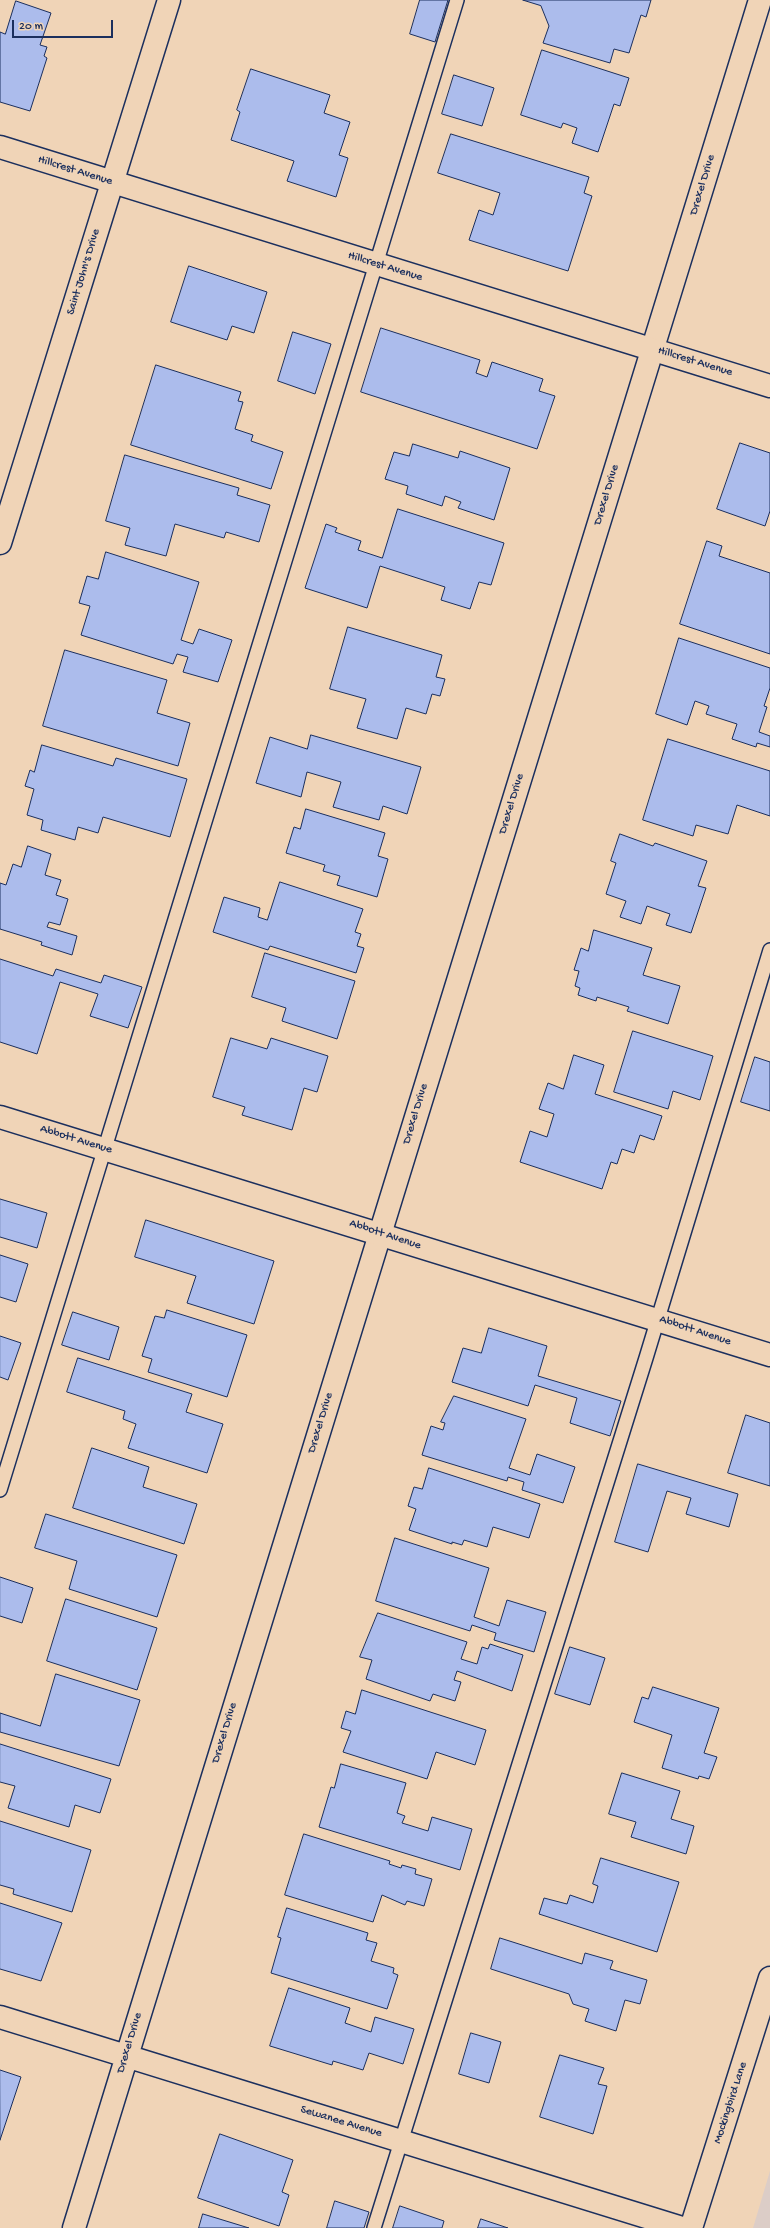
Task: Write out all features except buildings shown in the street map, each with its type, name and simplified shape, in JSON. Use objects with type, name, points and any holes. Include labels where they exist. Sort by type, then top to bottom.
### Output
[{"type":"street","name":"Saint John's Drive","points":[[0,543],[169,0]]},
{"type":"street","name":"Drexel Drive","points":[[74,2228],[379,1233],[760,0]]},
{"type":"street","name":"Hillcrest Avenue","points":[[0,148],[770,386]]},
{"type":"street","name":"Abbott Avenue","points":[[0,1117],[658,1319],[770,1355]]},
{"type":"street","name":"Mockingbird Lane","points":[[691,2228],[768,1990]]},
{"type":"street","name":"Sewanee Avenue","points":[[0,2017],[682,2228]]},
{"type":"lane","points":[[0,1490],[457,0]]},
{"type":"lane","points":[[374,2228],[658,1319],[770,950]]},
{"type":"shaded area","points":[[770,2171],[770,2228],[753,2228]]}]
